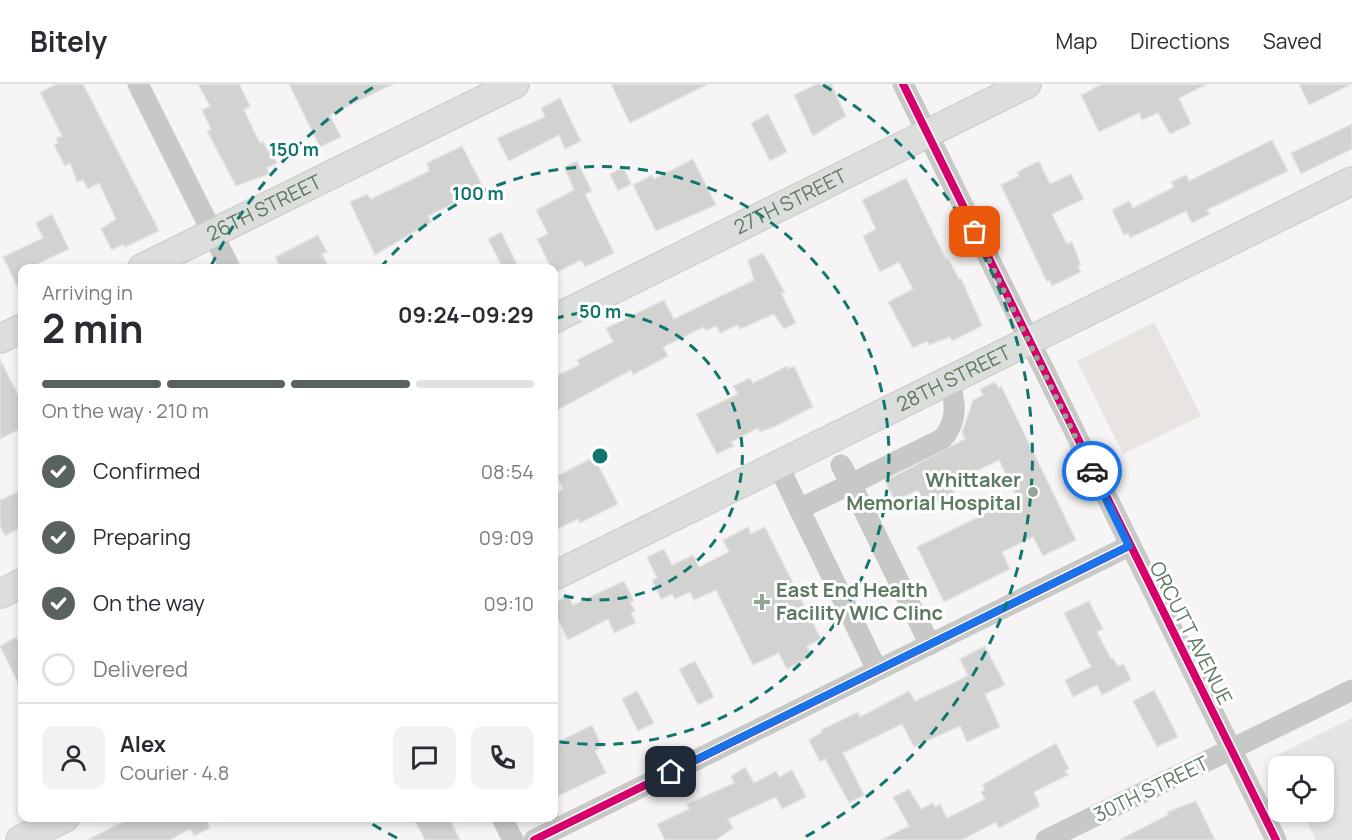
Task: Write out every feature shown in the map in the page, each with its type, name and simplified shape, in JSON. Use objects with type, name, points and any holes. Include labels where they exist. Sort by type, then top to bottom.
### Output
[{"type":"main road","name":"26TH STREET","points":[[150,264],[515,84]]},
{"type":"main road","name":"27TH STREET","points":[[558,317],[1028,84]]},
{"type":"main road","name":"28TH STREET","points":[[558,574],[1352,181]]},
{"type":"main road","points":[[0,339],[18,330]]},
{"type":"main road","points":[[0,594],[18,585]]},
{"type":"main road","points":[[20,840],[57,822]]},
{"type":"street","points":[[138,84],[228,264]]},
{"type":"street","name":"ORCUTT AVENUE","points":[[903,84],[1276,840]]},
{"type":"street","points":[[800,508],[942,439],[949,432],[955,407],[949,381]]},
{"type":"street","points":[[778,465],[877,670]]},
{"type":"street","points":[[841,465],[929,643]]},
{"type":"street","points":[[534,840],[1129,546]]},
{"type":"street","name":"30TH STREET","points":[[1046,840],[1352,690]]},
{"type":"street","points":[[504,822],[513,840]]},
{"type":"shaded area","points":[[1154,322],[1201,416],[1123,454],[1077,361]]},
{"type":"shaded area","points":[[1352,718],[1352,840],[1316,840],[1307,822],[1334,822],[1334,756],[1275,756]]},
{"type":"building","points":[[57,84],[83,84],[159,231],[125,247],[123,244],[112,250],[101,229],[116,219],[99,183],[88,189],[83,180],[77,182],[70,163],[65,166],[54,145],[58,143],[56,138],[62,136],[40,92]]},
{"type":"building","points":[[198,84],[239,84],[250,106],[244,110],[260,143],[263,141],[268,151],[271,150],[277,163],[267,168],[269,174],[236,186],[207,131],[211,129],[202,110],[210,106]]},
{"type":"building","points":[[289,84],[393,84],[330,115],[341,137],[320,147]]},
{"type":"building","points":[[611,84],[708,84],[630,123]]},
{"type":"building","points":[[817,84],[831,84],[846,116],[813,136],[794,95]]},
{"type":"building","points":[[1102,84],[1207,84],[1179,98],[1191,124],[1170,134],[1158,113],[1142,120],[1139,113],[1099,132],[1081,95]]},
{"type":"building","points":[[1299,84],[1352,84],[1309,105]]},
{"type":"building","points":[[560,98],[581,141],[565,149],[559,135],[509,161],[497,138],[545,117],[541,108]]},
{"type":"building","points":[[768,114],[787,152],[770,161],[751,123]]},
{"type":"building","points":[[1352,124],[1352,149],[1301,174],[1291,153]]},
{"type":"building","points":[[1272,140],[1288,171],[1207,210],[1210,214],[1192,223],[1186,211],[1130,238],[1128,233],[1124,235],[1112,210],[1129,201],[1133,208],[1174,187],[1171,182],[1186,175],[1189,181]]},
{"type":"building","points":[[462,146],[484,189],[428,216],[431,222],[375,255],[350,202],[367,194],[371,199],[429,171],[427,163]]},
{"type":"building","points":[[693,159],[716,205],[656,231],[633,185],[652,175],[654,179]]},
{"type":"building","points":[[577,161],[592,191],[585,194],[614,253],[585,267],[581,260],[558,272],[558,264],[549,264],[537,239],[548,234],[536,210],[574,190],[564,167]]},
{"type":"building","points":[[1039,161],[1050,184],[1071,174],[1084,199],[1052,214],[1067,244],[1072,242],[1081,265],[1078,266],[1081,272],[1052,286],[1049,280],[1047,282],[1001,185],[1019,176],[1017,172]]},
{"type":"building","points":[[623,167],[631,184],[618,191],[610,174]]},
{"type":"building","points":[[906,178],[946,259],[948,258],[959,279],[961,278],[982,326],[952,341],[950,337],[929,345],[927,341],[913,348],[888,302],[913,289],[899,262],[880,272],[863,236],[876,229],[862,200]]},
{"type":"building","points":[[52,214],[69,249],[37,264],[18,264],[18,288],[3,257],[43,238],[36,223]]},
{"type":"building","points":[[501,232],[517,264],[501,264],[488,239]]},
{"type":"building","points":[[318,235],[327,252],[322,254],[327,264],[279,264],[275,257]]},
{"type":"building","points":[[763,253],[785,293],[781,293],[796,323],[784,329],[774,314],[740,329],[738,325],[720,333],[716,326],[706,331],[704,327],[663,347],[668,356],[633,375],[631,370],[558,410],[558,375],[579,365],[577,360],[613,342],[606,328],[664,300],[674,319],[754,280],[748,260]]},
{"type":"building","points":[[0,359],[18,395],[18,430],[0,439]]},
{"type":"building","points":[[787,366],[788,369],[794,366],[813,407],[776,426],[760,432],[758,428],[731,442],[734,446],[717,454],[696,414],[738,394],[733,386],[750,378],[753,383]]},
{"type":"building","name":"Whittaker Memorial Hospital","points":[[995,382],[999,388],[1001,386],[1076,540],[1043,556],[1033,537],[1002,552],[1010,569],[944,602],[917,547],[1017,498],[999,460],[950,484],[955,494],[926,508],[918,490],[895,501],[885,481],[965,439],[962,432],[973,400],[983,395],[980,389]]},
{"type":"building","points":[[594,457],[618,504],[580,523],[578,519],[558,529],[558,492],[563,489],[558,475]]},
{"type":"building","points":[[18,492],[18,529],[5,536],[0,526],[0,500]]},
{"type":"building","name":"East End Health Facility WIC Clinc","points":[[748,527],[751,534],[765,527],[821,639],[807,646],[812,656],[787,669],[779,653],[753,665],[716,590],[694,600],[690,592],[675,599],[672,594],[661,599],[652,580],[657,578],[647,557],[664,549],[672,565],[693,555],[699,567],[729,552],[723,540]]},
{"type":"building","points":[[624,581],[634,601],[630,602],[635,611],[631,613],[636,623],[614,633],[608,619],[568,640],[558,619],[558,601],[568,596],[573,605]]},
{"type":"building","points":[[1089,601],[1103,629],[1097,632],[1111,659],[1113,658],[1118,666],[1124,664],[1131,680],[1102,695],[1097,685],[1073,697],[1065,680],[1091,667],[1064,613]]},
{"type":"building","points":[[16,637],[18,683],[0,646]]},
{"type":"building","points":[[985,646],[1005,685],[985,694],[1000,727],[967,742],[960,726],[914,747],[902,724],[843,753],[864,795],[849,803],[825,759],[820,762],[809,740],[822,732],[821,730],[858,712],[860,717],[909,691],[915,701],[968,676],[960,659]]},
{"type":"building","points":[[695,661],[714,697],[698,705],[679,669]]},
{"type":"building","points":[[1154,690],[1178,737],[1157,747],[1133,701]]},
{"type":"building","points":[[637,691],[654,723],[638,731],[622,699]]},
{"type":"building","points":[[592,725],[602,747],[595,751],[606,773],[558,796],[558,742]]},
{"type":"building","points":[[1056,743],[1069,769],[1065,771],[1068,775],[1034,792],[1040,806],[999,828],[996,822],[962,840],[881,840],[909,826],[893,797],[909,789],[921,809],[933,803],[935,807],[940,804],[947,818],[985,799],[981,792],[985,790],[982,785]]},
{"type":"building","points":[[745,767],[754,783],[776,771],[779,777],[792,770],[806,797],[782,809],[776,797],[728,819],[733,828],[716,840],[665,840],[657,824],[689,809],[687,804],[734,783],[731,776]]},
{"type":"building","points":[[1196,801],[1215,840],[1119,840],[1168,815],[1167,812]]},
{"type":"building","points":[[123,822],[207,822],[210,828],[194,836],[190,829],[170,840],[87,840]]},
{"type":"building","points":[[416,822],[451,822],[460,840],[425,840]]},
{"type":"cycle path","points":[[903,84],[1276,840]]},
{"type":"cycle path","points":[[534,840],[1129,546]]},
{"type":"way so far","points":[[975,232],[1092,471]]},
{"type":"place","name":"Whittaker Memorial Hospital","points":[[1033,492]]},
{"type":"place","name":"East End Health Facility WIC Clinc","points":[[762,602]]},
{"type":"route","points":[[671,772],[1129,546],[1092,471]]}]
